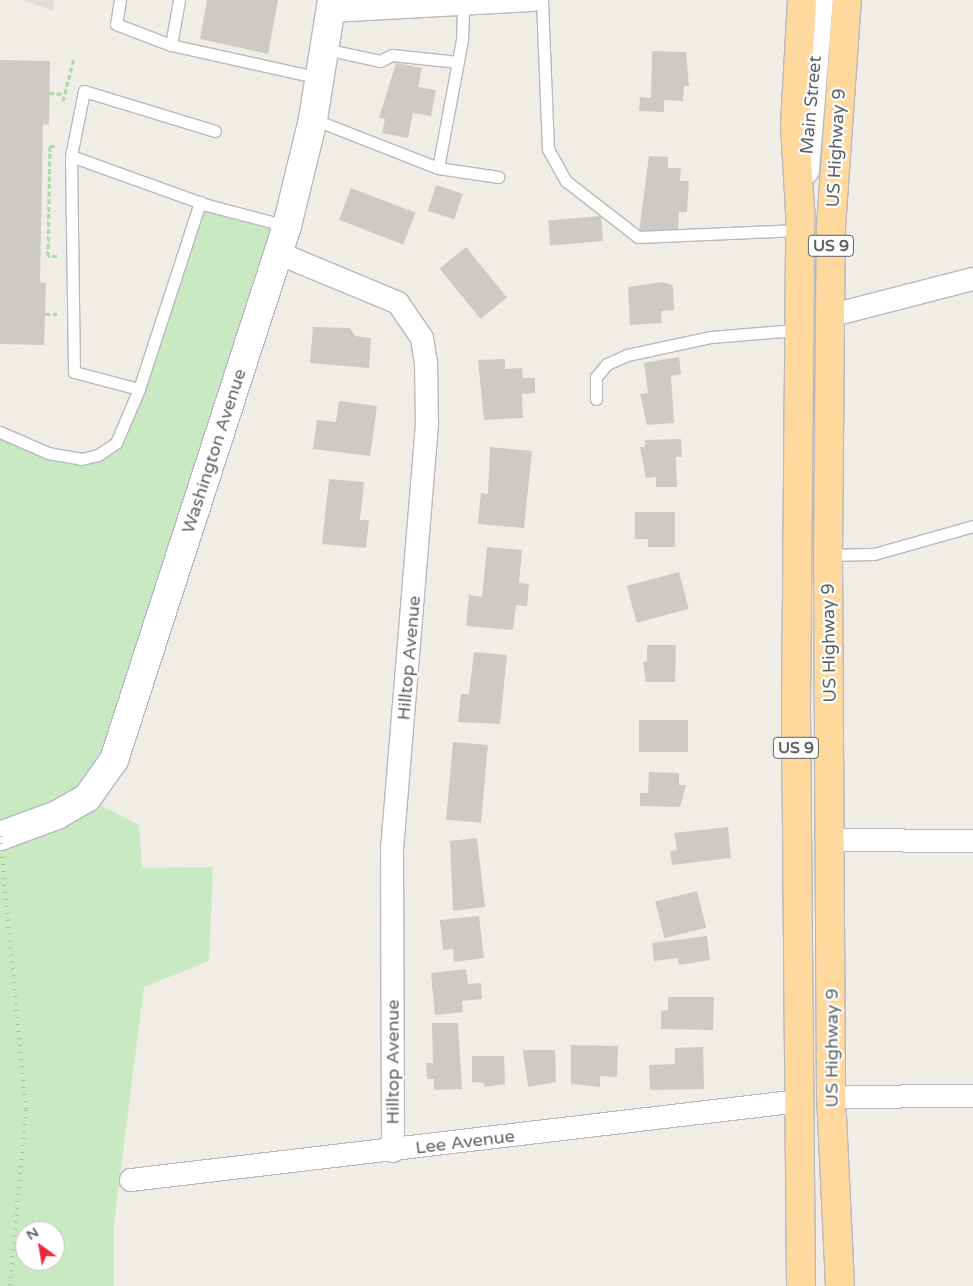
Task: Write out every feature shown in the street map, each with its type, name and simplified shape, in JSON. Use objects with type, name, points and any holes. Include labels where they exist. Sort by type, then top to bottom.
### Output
[{"type":"highway","name":"US 9","points":[[799,220],[795,125],[802,0]]},
{"type":"highway","name":"US Highway 9","points":[[840,1286],[831,1097],[828,555],[829,316],[847,0]]},
{"type":"highway","name":"US Highway 9","points":[[799,220],[796,330],[799,1100],[802,1286]]},
{"type":"main road","name":"Main Street","points":[[799,220],[819,0]]},
{"type":"main road","name":"Washington Avenue","points":[[0,836],[57,815],[87,798],[114,760],[287,226],[313,119],[332,6]]},
{"type":"street","points":[[332,6],[463,5],[532,0]]},
{"type":"street","name":"Hilltop Avenue","points":[[278,253],[398,303],[422,338],[426,362],[427,424],[392,846],[393,1151]]},
{"type":"street","points":[[829,316],[973,279]]},
{"type":"street","points":[[831,840],[973,841]]},
{"type":"street","points":[[831,1097],[973,1096]]},
{"type":"street","name":"Lee Avenue","points":[[131,1180],[393,1151],[799,1100]]},
{"type":"lane","points":[[120,0],[116,24],[171,45],[320,78]]},
{"type":"lane","points":[[171,45],[179,0]]},
{"type":"lane","points":[[542,0],[548,149],[566,181],[638,237],[799,220]]},
{"type":"lane","points":[[438,168],[458,62],[463,5]]},
{"type":"lane","points":[[325,49],[380,60],[392,55],[458,62]]},
{"type":"lane","points":[[139,389],[74,372],[71,156],[84,91],[215,131]]},
{"type":"lane","points":[[313,119],[438,168],[498,178]]},
{"type":"lane","points":[[71,156],[200,202],[287,226]]},
{"type":"lane","points":[[0,432],[48,453],[81,459],[98,455],[116,443],[139,389],[200,202]]},
{"type":"lane","points":[[596,399],[596,377],[607,364],[626,355],[711,337],[796,330]]},
{"type":"lane","points":[[828,555],[874,554],[973,526]]},
{"type":"path","points":[[49,93],[64,94]]},
{"type":"path","points":[[45,314],[57,314]]},
{"type":"shaded area","points":[[23,0],[54,0],[53,11]]},
{"type":"green space","points":[[200,202],[287,226],[87,798],[139,825],[142,868],[213,867],[209,961],[144,987],[114,1222],[114,1286],[0,1286],[0,432],[83,459],[116,443]]},
{"type":"building","points":[[207,0],[278,0],[268,54],[200,39]]},
{"type":"building","points":[[652,51],[686,52],[689,86],[684,86],[683,101],[664,100],[664,112],[639,111],[640,97],[651,98]]},
{"type":"building","points":[[0,60],[50,61],[49,125],[43,124],[40,282],[46,283],[44,345],[0,344]]},
{"type":"building","points":[[396,63],[422,68],[418,87],[436,90],[431,116],[413,113],[408,138],[382,133],[385,119],[379,118]]},
{"type":"building","points":[[649,156],[668,157],[668,168],[681,168],[680,181],[689,181],[687,212],[679,212],[678,233],[639,232]]},
{"type":"building","points":[[436,185],[463,194],[454,219],[428,211]]},
{"type":"building","points":[[351,188],[415,213],[403,244],[339,220]]},
{"type":"building","points":[[601,216],[603,241],[550,246],[548,221]]},
{"type":"building","points":[[466,247],[507,298],[480,319],[440,268]]},
{"type":"building","points":[[662,282],[673,285],[674,310],[661,311],[662,323],[630,325],[628,287]]},
{"type":"building","points":[[313,327],[350,328],[355,336],[371,338],[369,368],[310,363]]},
{"type":"building","points":[[679,357],[681,374],[671,376],[674,423],[647,425],[640,394],[648,393],[644,363]]},
{"type":"building","points":[[505,359],[505,369],[522,368],[523,378],[535,378],[535,393],[522,394],[523,418],[484,420],[478,360]]},
{"type":"building","points":[[339,401],[377,406],[370,456],[313,449],[317,420],[336,422]]},
{"type":"building","points":[[681,439],[682,457],[676,457],[677,487],[656,487],[656,477],[646,478],[640,447],[645,447],[645,440]]},
{"type":"building","points":[[490,447],[532,451],[524,528],[478,524],[481,493],[488,494]]},
{"type":"building","points":[[329,479],[364,482],[360,520],[369,520],[366,548],[322,544]]},
{"type":"building","points":[[635,512],[675,512],[675,547],[648,547],[648,539],[635,539]]},
{"type":"building","points":[[487,547],[522,550],[519,583],[529,584],[527,606],[516,605],[513,630],[466,626],[469,595],[482,597]]},
{"type":"building","points":[[679,572],[689,609],[637,623],[627,586]]},
{"type":"building","points":[[647,645],[676,645],[675,682],[646,682],[643,662],[647,662]]},
{"type":"building","points":[[474,652],[507,655],[500,724],[458,722],[461,694],[469,694]]},
{"type":"building","points":[[639,720],[688,720],[688,752],[639,752]]},
{"type":"building","points":[[453,742],[488,745],[481,823],[446,820]]},
{"type":"building","points":[[649,772],[679,773],[679,785],[686,785],[680,807],[640,806],[640,793],[648,793]]},
{"type":"building","points":[[728,827],[731,858],[672,865],[670,851],[677,850],[674,833]]},
{"type":"building","points":[[477,838],[485,907],[453,911],[450,841]]},
{"type":"building","points":[[697,891],[706,928],[664,938],[655,901]]},
{"type":"building","points":[[479,916],[484,958],[454,962],[453,949],[443,950],[440,920]]},
{"type":"building","points":[[707,936],[710,960],[679,965],[678,958],[654,961],[652,943]]},
{"type":"building","points":[[466,969],[468,984],[481,983],[482,999],[462,1001],[463,1012],[435,1015],[431,973]]},
{"type":"building","points":[[668,997],[714,997],[713,1030],[661,1029],[661,1011],[668,1010]]},
{"type":"building","points":[[432,1023],[458,1023],[462,1089],[434,1090],[434,1079],[427,1079],[426,1063],[433,1063]]},
{"type":"building","points":[[571,1045],[618,1046],[617,1077],[600,1076],[600,1087],[571,1084]]},
{"type":"building","points":[[703,1047],[704,1089],[650,1090],[649,1065],[675,1064],[675,1048]]},
{"type":"building","points":[[523,1050],[555,1050],[556,1082],[528,1087]]},
{"type":"building","points":[[472,1056],[504,1056],[505,1084],[484,1087],[484,1083],[472,1082]]},
{"type":"railway","points":[[0,836],[26,1110],[10,1286]]}]
